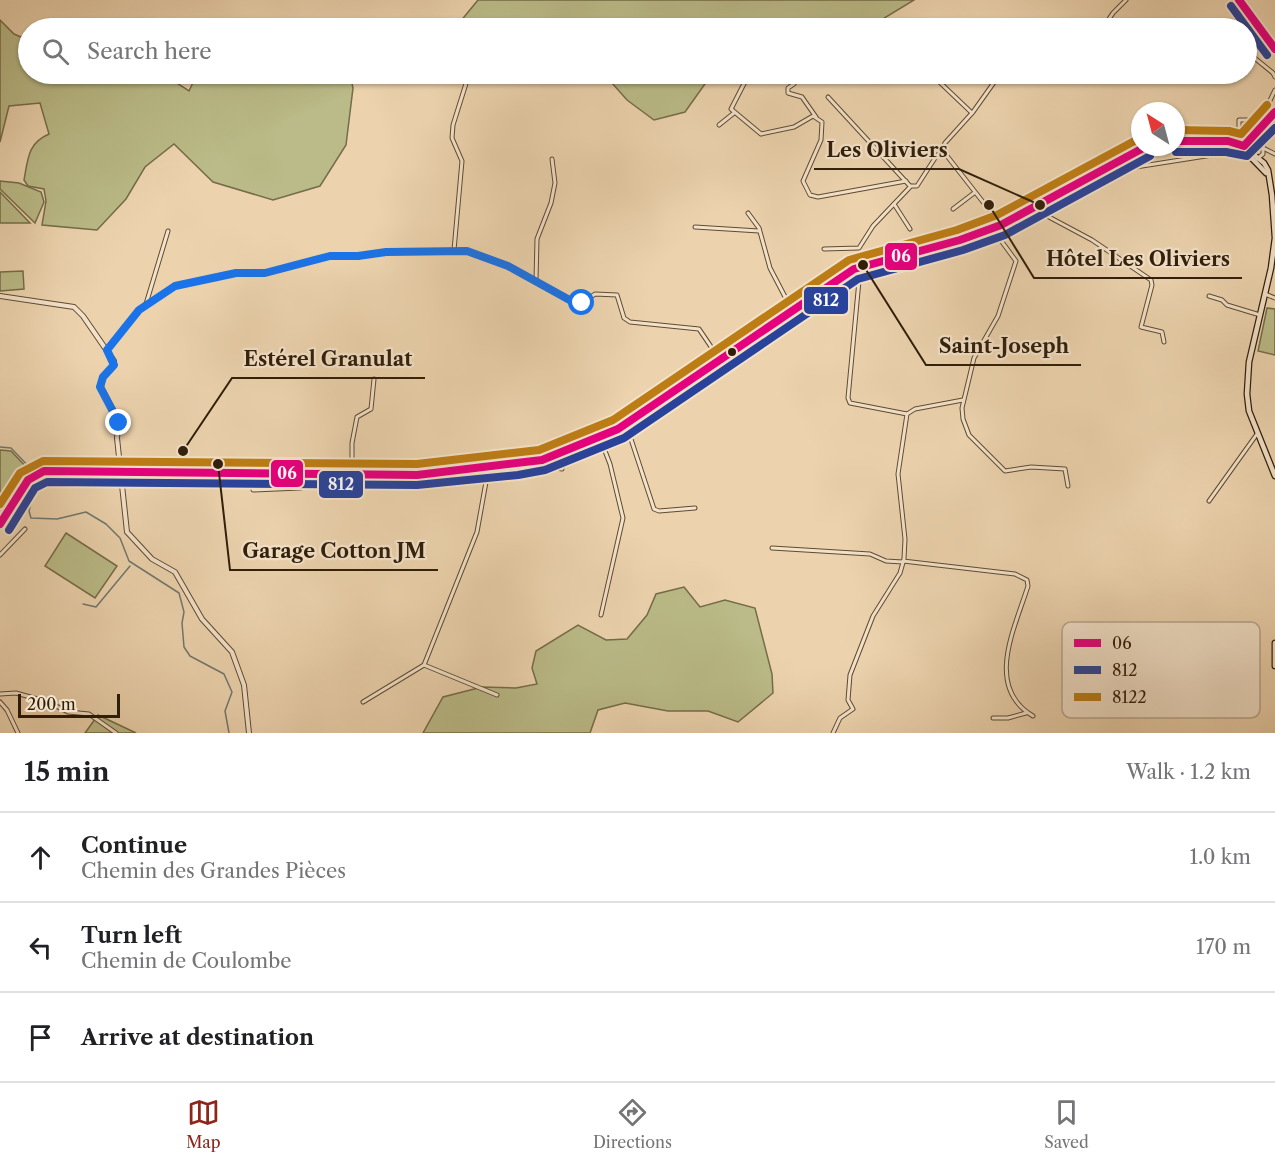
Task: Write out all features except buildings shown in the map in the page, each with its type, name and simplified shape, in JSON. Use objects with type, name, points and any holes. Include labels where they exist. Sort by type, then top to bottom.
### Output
[{"type":"main road","points":[[1239,0],[1252,18]]},
{"type":"main road","points":[[1257,24],[1275,49]]},
{"type":"main road","points":[[1185,141],[1224,141],[1238,144],[1250,142],[1275,112]]},
{"type":"main road","points":[[1224,141],[1237,132],[1265,126]]},
{"type":"main road","points":[[1248,131],[1249,151],[1259,158],[1269,176],[1275,238],[1274,254],[1249,362],[1247,394],[1249,411],[1275,476]]},
{"type":"main road","points":[[1237,132],[1238,144],[1269,176]]},
{"type":"main road","points":[[794,313],[847,273],[870,263],[996,229],[1036,211],[1131,154]]},
{"type":"main road","points":[[971,237],[996,229]]},
{"type":"main road","points":[[0,524],[35,474],[50,471],[429,475],[542,460],[600,438],[626,424],[778,323],[861,271],[882,261]]},
{"type":"main road","points":[[1275,643],[1275,666]]},
{"type":"street","points":[[1110,18],[1126,0]]},
{"type":"street","points":[[1257,60],[1275,77]]},
{"type":"street","points":[[454,250],[462,161],[453,145],[453,124],[467,84]]},
{"type":"street","points":[[743,84],[732,104],[734,113],[764,134],[794,127],[816,117]]},
{"type":"street","points":[[794,84],[788,88],[788,93],[802,97],[822,122],[822,136],[803,181],[810,195],[818,197],[906,181]]},
{"type":"street","points":[[942,84],[972,113]]},
{"type":"street","points":[[828,97],[911,186],[917,186],[937,155],[941,153],[945,143],[972,113],[993,84]]},
{"type":"street","points":[[1237,132],[1239,120],[1256,120],[1266,109],[1275,90]]},
{"type":"street","points":[[719,125],[734,113]]},
{"type":"street","points":[[1250,156],[1259,158],[1263,154],[1263,140],[1275,129]]},
{"type":"street","points":[[1197,142],[1197,156]]},
{"type":"street","points":[[1263,148],[1275,154]]},
{"type":"street","points":[[941,153],[947,156],[994,219],[996,229],[1016,261],[998,316],[974,358],[964,400],[963,419],[969,435],[994,458],[1003,470],[1011,472],[1031,467],[1065,469],[1068,486]]},
{"type":"street","points":[[1036,211],[1119,171],[1225,153]]},
{"type":"street","points":[[536,281],[537,239],[551,203],[555,183],[552,159]]},
{"type":"street","points":[[1116,162],[1119,171]]},
{"type":"street","points":[[825,249],[859,248],[873,226],[911,186]]},
{"type":"street","points":[[953,209],[974,193]]},
{"type":"street","points":[[894,204],[910,228]]},
{"type":"street","points":[[1036,211],[1092,240],[1151,280],[1152,285],[1141,327],[1162,333],[1164,342]]},
{"type":"street","points":[[748,213],[760,231],[770,268],[794,313]]},
{"type":"street","points":[[695,227],[760,231]]},
{"type":"street","points":[[145,306],[168,231]]},
{"type":"street","points":[[107,350],[145,306],[175,286],[236,273],[265,273],[330,256],[454,250],[486,256],[579,303],[596,294],[617,295],[624,318],[630,322],[699,329],[720,360]]},
{"type":"street","points":[[870,263],[861,271],[848,398],[850,403],[907,414],[915,409],[964,400]]},
{"type":"street","points":[[1264,294],[1275,298]]},
{"type":"street","points":[[0,296],[74,307],[107,350],[114,365],[103,377],[100,387],[119,421],[119,471],[125,528],[129,537],[153,559],[175,572],[202,619],[235,658],[247,702],[249,733]]},
{"type":"street","points":[[1209,296],[1222,300],[1227,305],[1260,315]]},
{"type":"street","points":[[352,482],[352,443],[357,417],[371,409],[374,379]]},
{"type":"street","points":[[833,733],[840,718],[852,712],[854,708],[848,700],[848,691],[857,655],[873,616],[900,573],[903,562],[905,539],[898,474],[907,414]]},
{"type":"street","points":[[626,424],[654,509],[659,511],[695,508]]},
{"type":"street","points":[[1209,501],[1257,434]]},
{"type":"street","points":[[600,438],[610,464],[623,518],[601,615]]},
{"type":"street","points":[[119,465],[133,472]]},
{"type":"street","points":[[253,490],[300,488],[328,481],[455,482],[552,466],[562,469]]},
{"type":"street","points":[[363,702],[424,665],[477,532],[486,477],[485,469]]},
{"type":"street","points":[[0,555],[25,529]]},
{"type":"street","points":[[772,548],[870,554],[886,561],[1015,574],[1027,580],[1028,586],[1007,655],[1005,675],[1011,692],[1033,716]]},
{"type":"street","points":[[424,665],[497,695]]},
{"type":"street","points":[[0,694],[16,693],[77,713],[89,714],[116,733]]},
{"type":"street","points":[[0,702],[8,710],[18,733]]},
{"type":"street","points":[[993,718],[1008,718],[1028,713]]},
{"type":"green space","points":[[478,0],[914,0],[884,18],[463,18]]},
{"type":"green space","points":[[0,20],[18,36],[18,84],[178,84],[189,91],[192,84],[352,84],[353,88],[346,145],[320,186],[273,200],[213,182],[174,144],[145,167],[126,199],[97,230],[42,225],[46,201],[44,189],[28,186],[24,180],[30,152],[37,142],[49,134],[40,103],[9,106],[0,142]]},
{"type":"green space","points":[[613,84],[705,84],[685,112],[654,120],[627,100]]},
{"type":"green space","points":[[0,181],[19,183],[41,192],[44,202],[35,223],[0,189]]},
{"type":"green space","points":[[0,192],[30,223],[0,223]]},
{"type":"green space","points":[[23,271],[24,289],[0,291],[0,272]]},
{"type":"green space","points":[[1267,308],[1275,309],[1275,355],[1258,351]]},
{"type":"green space","points":[[0,450],[11,451],[31,472],[12,498],[0,494]]},
{"type":"green space","points":[[66,533],[117,566],[95,598],[45,566]]},
{"type":"green space","points":[[684,587],[700,607],[725,600],[755,608],[772,674],[773,693],[738,722],[708,711],[668,711],[625,703],[598,710],[590,733],[423,733],[443,697],[482,687],[516,688],[537,684],[532,668],[536,651],[578,625],[606,640],[627,639],[647,615],[656,594]]},
{"type":"green space","points":[[98,715],[136,733],[85,733]]},
{"type":"waterway","points":[[0,447],[11,448],[35,473]]},
{"type":"waterway","points":[[37,477],[29,511],[31,518],[57,519],[86,512],[106,524],[120,538],[129,561],[179,593],[184,612],[182,623],[184,647],[190,656],[224,674],[232,692],[225,711],[229,733]]},
{"type":"waterway","points":[[83,604],[96,607],[130,566]]},
{"type":"transit line","name":"06","points":[[1239,0],[1252,18]]},
{"type":"transit line","name":"812","points":[[1231,6],[1240,18]]},
{"type":"transit line","name":"06","points":[[1257,24],[1275,49]]},
{"type":"transit line","name":"812","points":[[1257,41],[1267,55]]},
{"type":"transit line","name":"8122","points":[[1185,130],[1229,131],[1241,134],[1267,105]]},
{"type":"transit line","name":"06","points":[[1185,141],[1228,141],[1244,146],[1275,112]]},
{"type":"transit line","name":"812","points":[[1185,152],[1226,152],[1247,156],[1275,128]]},
{"type":"transit line","name":"8122","points":[[0,504],[20,473],[43,461],[417,464],[539,450],[613,420],[849,260],[957,230],[997,215],[1131,143]]},
{"type":"transit line","name":"06","points":[[0,524],[28,480],[44,471],[417,475],[542,460],[618,429],[854,269],[960,240],[1001,225],[1131,155]]},
{"type":"transit line","name":"812","points":[[9,530],[35,488],[47,482],[417,485],[518,475],[545,470],[624,438],[858,279],[963,250],[1005,235],[1150,156]]},
{"type":"place","name":"Hôtel Les Oliviers","points":[[989,205]]},
{"type":"place","name":"Les Oliviers","points":[[1040,205]]},
{"type":"place","name":"Saint-Joseph","points":[[863,265]]},
{"type":"place","name":"Estérel Granulat","points":[[183,451]]},
{"type":"place","name":"Garage Cotton JM","points":[[218,464]]},
{"type":"route","points":[[119,423],[100,387],[103,377],[115,363],[107,350],[139,310],[175,286],[236,273],[265,273],[330,256],[457,249],[486,256],[575,303],[582,303]]}]
